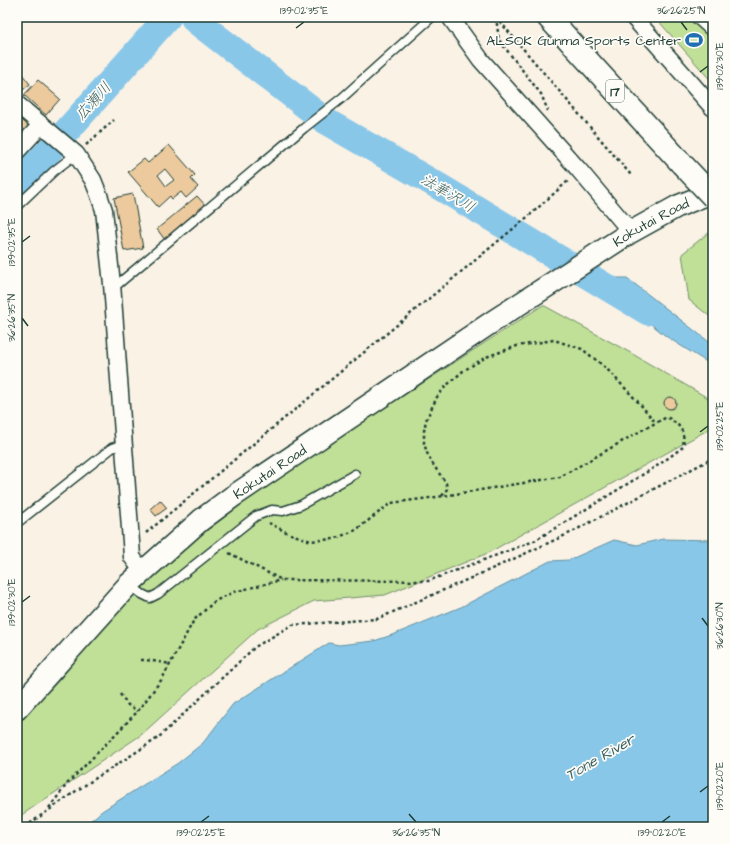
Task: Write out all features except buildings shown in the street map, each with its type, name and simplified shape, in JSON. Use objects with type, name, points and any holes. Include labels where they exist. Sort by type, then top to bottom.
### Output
[{"type":"highway","name":"17","points":[[548,17],[713,197]]},
{"type":"street","points":[[450,17],[481,60],[552,139],[631,232]]},
{"type":"street","points":[[633,17],[713,108]]},
{"type":"street","points":[[17,104],[72,151],[93,180],[104,210],[112,284],[130,542],[136,578]]},
{"type":"street","points":[[17,151],[43,127]]},
{"type":"street","name":"Kokutai Road","points":[[17,709],[136,578],[201,520],[238,493],[631,232],[678,206],[713,192]]},
{"type":"lane","points":[[112,284],[118,284],[304,128],[339,101],[432,17]]},
{"type":"lane","points":[[694,17],[713,34]]},
{"type":"lane","points":[[17,206],[54,171],[72,151]]},
{"type":"lane","points":[[17,523],[112,448],[123,444]]},
{"type":"lane","points":[[136,578],[142,594],[150,598],[158,594],[256,516],[272,510],[283,511],[301,505],[355,474]]},
{"type":"path","points":[[496,17],[499,40],[541,94],[550,120],[552,139]]},
{"type":"path","points":[[496,17],[631,175]]},
{"type":"path","points":[[72,151],[114,120]]},
{"type":"path","points":[[130,542],[139,539],[524,220],[579,170]]},
{"type":"path","points":[[442,496],[447,490],[446,483],[434,466],[427,453],[424,443],[426,420],[437,397],[446,386],[463,371],[486,358],[517,346],[554,340],[582,349],[605,367],[656,423]]},
{"type":"path","points":[[47,811],[67,784],[138,711],[162,679],[194,620],[215,601],[234,592],[282,580],[428,581],[534,541],[660,464],[682,447],[684,436],[678,424],[667,417],[560,477],[392,503],[356,530],[334,539],[311,541],[288,533],[256,516]]},
{"type":"path","points":[[25,827],[76,791],[158,738],[255,647],[292,625],[377,619],[487,572],[568,534],[713,458]]},
{"type":"path","points":[[218,546],[282,580]]},
{"type":"path","points":[[141,660],[171,664]]},
{"type":"path","points":[[120,694],[128,705],[138,711]]},
{"type":"green space","name":"ALSOK Gunma Sports Center","points":[[655,17],[713,17],[713,83]]},
{"type":"green space","points":[[713,232],[713,319],[689,300],[682,254],[707,234]]},
{"type":"green space","points":[[543,305],[629,352],[713,401],[713,427],[488,553],[385,595],[314,601],[258,629],[141,735],[17,818],[17,725],[61,678],[126,600],[197,538],[278,477]]},
{"type":"water","points":[[611,278],[627,278],[713,345],[713,366],[667,337],[617,296]]},
{"type":"water","name":"Tone River","points":[[663,539],[713,540],[713,827],[83,827],[102,811],[178,763],[203,743],[233,704],[329,643],[339,645],[374,641],[395,634],[461,607],[550,561],[569,560],[614,540],[637,545]]},
{"type":"waterway","name":"広瀬川","points":[[17,183],[49,151],[168,17]]},
{"type":"waterway","name":"法華沢川","points":[[193,17],[196,21],[327,122],[440,187],[648,312]]},
{"type":"place","name":"ALSOK Gunma Sports Center","points":[[694,40]]}]
